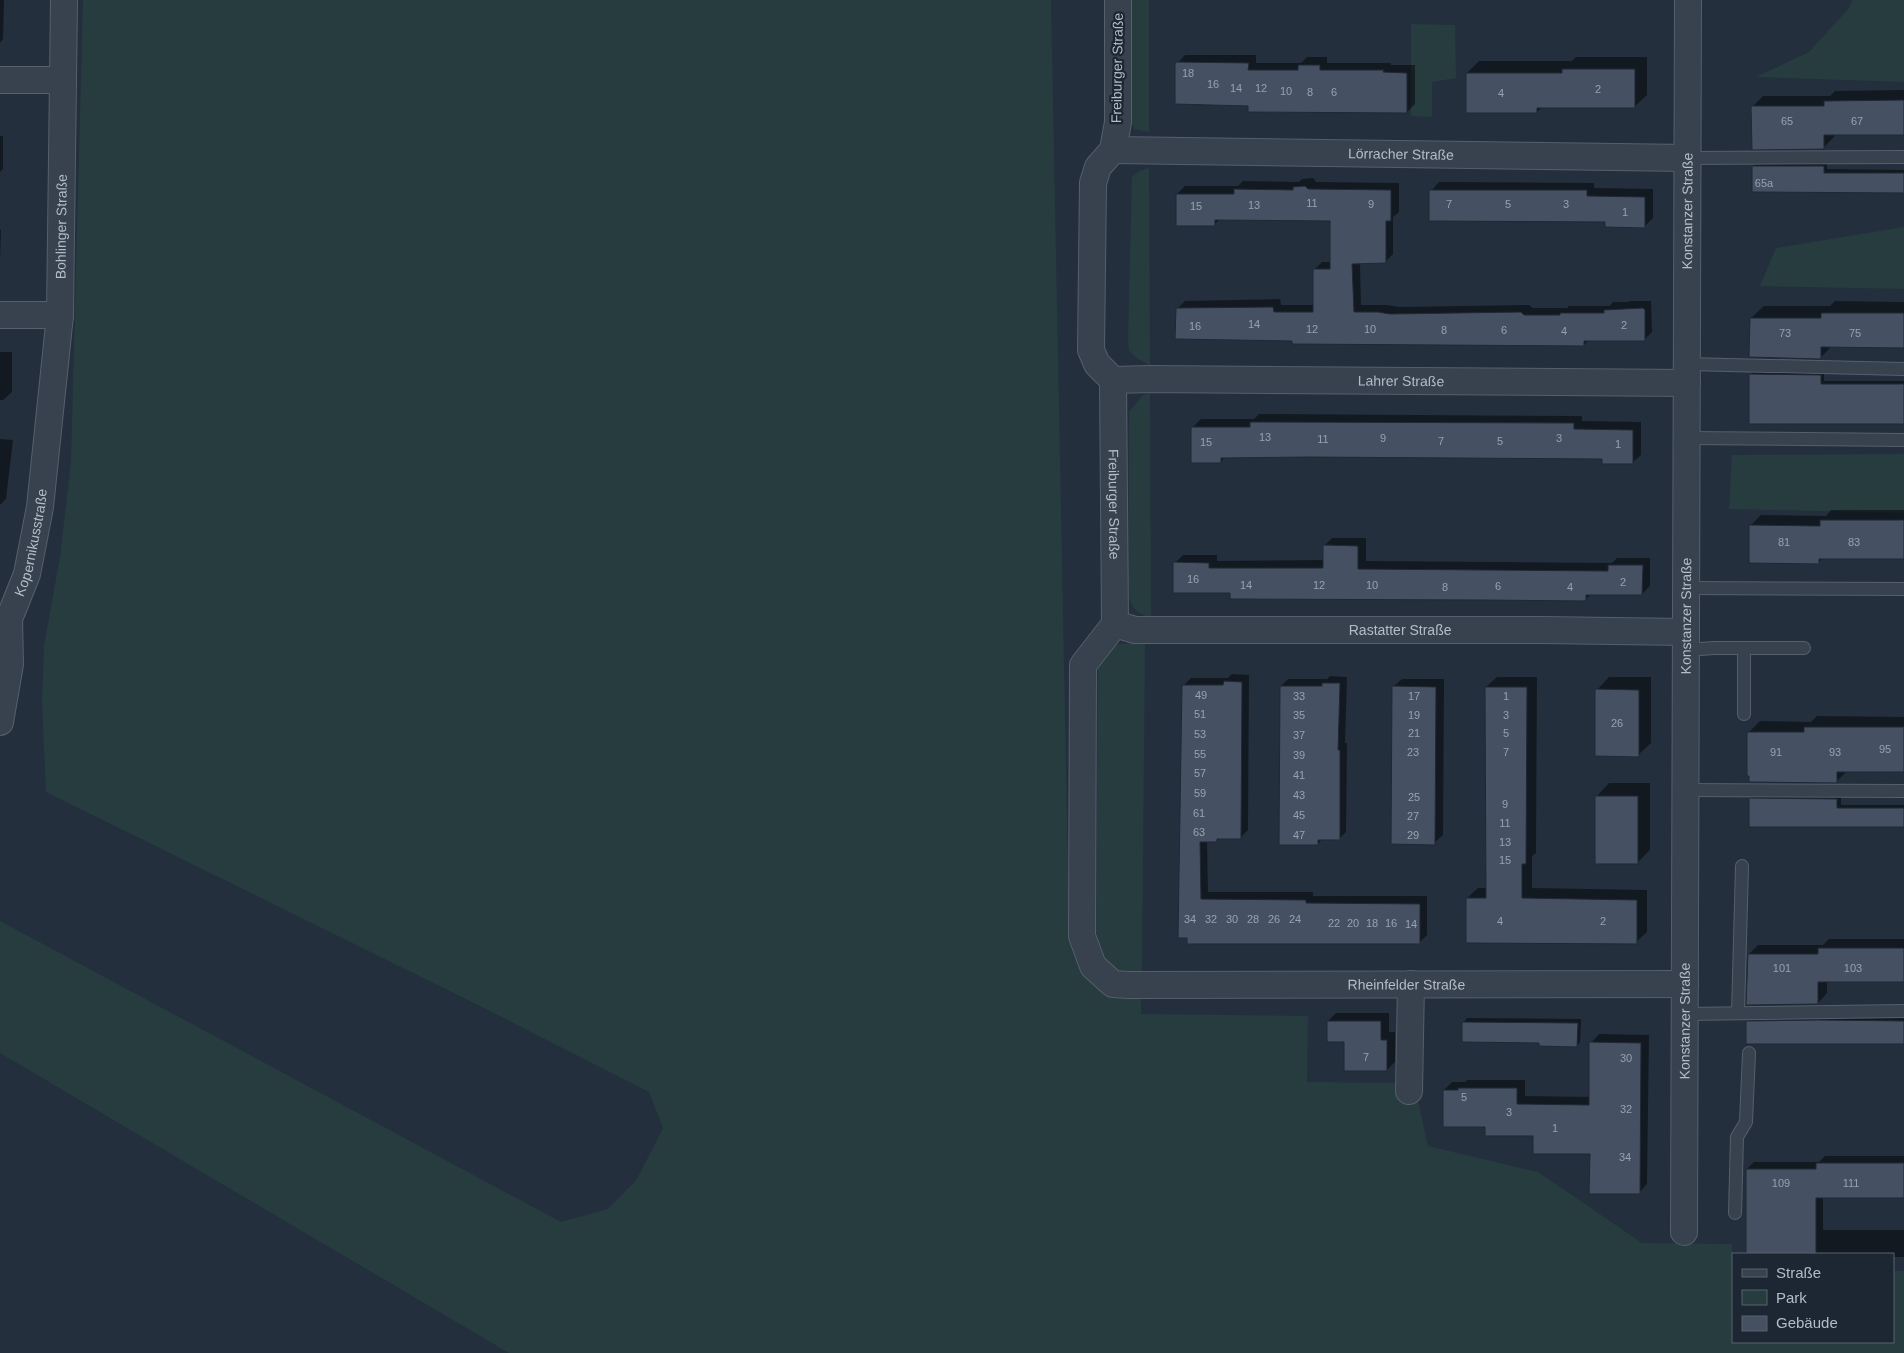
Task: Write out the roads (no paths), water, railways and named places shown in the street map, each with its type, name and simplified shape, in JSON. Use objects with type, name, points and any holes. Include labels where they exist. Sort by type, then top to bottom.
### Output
[{"type":"street","name":"Bohlinger Straße","points":[[47,452],[60,315],[64,0]]},
{"type":"street","name":"Freiburger Straße","points":[[1114,624],[1112,380],[1097,364],[1091,350],[1093,183],[1098,167],[1112,150],[1118,122],[1118,0]]},
{"type":"street","name":"Konstanzer Straße","points":[[1684,1232],[1688,0]]},
{"type":"street","points":[[0,80],[63,80]]},
{"type":"street","name":"Lörracher Straße","points":[[1112,150],[1688,158]]},
{"type":"street","points":[[0,315],[60,315]]},
{"type":"street","name":"Lahrer Straße","points":[[1112,380],[1688,373]]},
{"type":"street","name":"Kopernikusstraße","points":[[0,722],[10,664],[5,618],[27,574],[40,506],[47,452]]},
{"type":"street","name":"Rastatter Straße","points":[[1114,624],[1135,630],[1514,630],[1686,641]]},
{"type":"street","name":"Rheinfelder Straße","points":[[1114,624],[1083,666],[1082,936],[1093,966],[1113,984],[1685,984]]},
{"type":"street","points":[[1409,1091],[1411,984]]},
{"type":"lane","points":[[1688,158],[1904,157]]},
{"type":"lane","points":[[1688,373],[1904,369]]},
{"type":"lane","points":[[1687,438],[1904,440]]},
{"type":"lane","points":[[1687,588],[1904,589]]},
{"type":"lane","points":[[1686,641],[1744,648],[1804,648]]},
{"type":"lane","points":[[1744,648],[1744,714]]},
{"type":"lane","points":[[1686,790],[1904,791]]},
{"type":"lane","points":[[1738,1013],[1742,866]]},
{"type":"lane","points":[[1685,1014],[1904,1011]]},
{"type":"lane","points":[[1734,1213],[1737,1137],[1746,1122],[1749,1054]]}]
